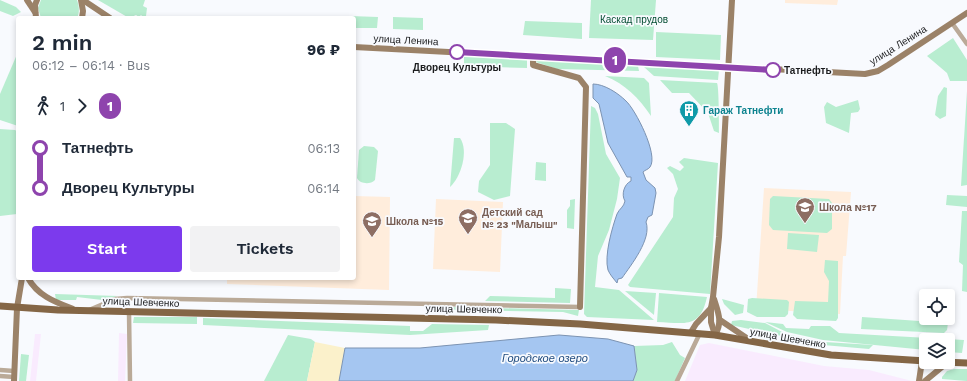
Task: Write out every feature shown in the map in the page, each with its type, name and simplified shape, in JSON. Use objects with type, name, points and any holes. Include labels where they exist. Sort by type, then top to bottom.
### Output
[{"type":"main road","name":"улица Шевченко","points":[[0,306],[17,308],[129,312],[496,320],[715,334],[831,355],[919,361]]},
{"type":"main road","points":[[955,362],[967,363]]},
{"type":"street","points":[[27,0],[36,16]]},
{"type":"street","points":[[36,16],[37,0]]},
{"type":"street","points":[[82,0],[82,16]]},
{"type":"street","points":[[82,0],[106,16]]},
{"type":"street","points":[[715,334],[711,322],[711,308],[719,237],[732,0]]},
{"type":"street","name":"улица Ленина","points":[[356,47],[728,66],[855,75],[872,73],[888,65],[967,13]]},
{"type":"street","points":[[952,22],[967,44]]},
{"type":"street","points":[[87,310],[115,299],[127,298],[580,307],[586,87],[579,78],[533,65],[533,56]]},
{"type":"street","points":[[14,377],[17,308],[22,280]]},
{"type":"street","points":[[29,280],[36,289],[49,300],[75,310]]},
{"type":"street","points":[[713,297],[720,320],[720,327],[715,334]]},
{"type":"street","points":[[691,332],[696,324],[711,308]]},
{"type":"street","points":[[129,312],[130,381]]},
{"type":"street","points":[[720,320],[753,341]]},
{"type":"street","points":[[677,381],[700,333]]},
{"type":"street","points":[[919,381],[922,369]]},
{"type":"street","points":[[925,381],[940,369]]},
{"type":"street","points":[[0,370],[14,377]]},
{"type":"street","points":[[0,376],[14,377]]},
{"type":"shaded area","points":[[785,0],[838,0],[837,5],[785,3]]},
{"type":"shaded area","name":"Школа №17","points":[[764,188],[851,192],[846,256],[843,256],[840,314],[756,309]]},
{"type":"shaded area","name":"Школа №15","points":[[356,196],[390,197],[389,290],[227,284],[227,280],[356,280]]},
{"type":"shaded area","name":"Детский сад № 23 \"Малыш\"","points":[[436,199],[503,202],[500,272],[433,269]]},
{"type":"shaded area","points":[[119,333],[127,334],[125,381],[118,381]]},
{"type":"shaded area","points":[[35,334],[41,334],[36,381],[30,381]]},
{"type":"shaded area","points":[[709,343],[824,366],[869,370],[912,381],[685,381],[700,345]]},
{"type":"green space","points":[[0,0],[16,7],[21,12],[13,16],[0,11]]},
{"type":"green space","points":[[41,0],[77,0],[79,14],[78,16],[40,16],[38,8]]},
{"type":"green space","points":[[98,0],[145,0],[143,6],[147,8],[146,16],[126,16]]},
{"type":"green space","name":"Каскад прудов","points":[[591,0],[656,0],[653,40],[589,38]]},
{"type":"green space","points":[[356,16],[378,17],[377,28],[356,28]]},
{"type":"green space","points":[[393,17],[423,18],[423,30],[393,29]]},
{"type":"green space","points":[[525,21],[582,23],[582,39],[523,35]]},
{"type":"green space","points":[[656,32],[721,35],[720,60],[656,57]]},
{"type":"green space","points":[[953,38],[967,60],[967,81],[950,81],[947,73],[927,56]]},
{"type":"green space","points":[[464,56],[527,59],[527,68],[464,66]]},
{"type":"green space","points":[[16,57],[16,125],[0,120],[0,94]]},
{"type":"green space","points":[[537,60],[634,65],[638,66],[639,71],[557,69],[536,62]]},
{"type":"green space","points":[[644,67],[719,70],[718,80],[654,76]]},
{"type":"green space","points":[[605,76],[644,78],[649,83],[651,116],[642,103],[631,92],[619,83]]},
{"type":"green space","points":[[660,80],[717,83],[719,98],[719,133],[714,131],[708,113],[689,93],[672,93]]},
{"type":"green space","points":[[944,87],[947,88],[946,116],[940,119],[935,115],[938,96]]},
{"type":"green space","points":[[967,91],[967,185],[961,186]]},
{"type":"green space","points":[[858,100],[860,109],[858,112],[851,113],[849,133],[826,123],[824,107],[827,102],[836,107]]},
{"type":"green space","points":[[591,106],[595,108],[598,114],[606,154],[620,178],[617,199],[609,230],[598,256],[595,287],[619,290],[654,320],[587,317],[584,314]]},
{"type":"green space","points":[[490,123],[506,123],[515,129],[510,196],[494,200],[478,192],[479,181],[490,165]]},
{"type":"green space","points":[[0,129],[15,130],[16,214],[0,216]]},
{"type":"green space","points":[[454,138],[460,138],[463,143],[464,157],[460,171],[454,183],[450,187]]},
{"type":"green space","points":[[364,146],[374,147],[378,151],[375,180],[368,183],[360,182],[357,178],[359,150]]},
{"type":"green space","points":[[684,158],[718,163],[710,294],[630,287],[628,285],[673,217],[674,198],[678,189],[673,174],[667,168],[670,166],[680,171],[684,167],[679,162]]},
{"type":"green space","points":[[536,162],[546,163],[546,181],[535,180]]},
{"type":"green space","points":[[947,195],[967,196],[967,207],[946,205]]},
{"type":"green space","points":[[773,196],[829,199],[832,203],[832,229],[827,233],[773,230],[769,225],[770,199]]},
{"type":"green space","points":[[575,199],[574,229],[567,228],[567,210],[570,206],[570,200]]},
{"type":"green space","points":[[962,211],[967,211],[967,292],[962,291],[963,265],[959,262]]},
{"type":"green space","points":[[788,233],[819,235],[817,252],[787,249]]},
{"type":"green space","points":[[825,260],[838,261],[838,318],[836,321],[797,319],[793,315],[795,301],[828,302],[829,281],[824,272]]},
{"type":"green space","points":[[555,288],[571,289],[570,303],[485,301],[490,296],[555,298]]},
{"type":"green space","points":[[625,291],[656,293],[654,315]]},
{"type":"green space","points":[[659,293],[707,297],[700,315],[690,322],[657,322]]},
{"type":"green space","points":[[55,294],[118,296],[102,300],[77,297],[76,300],[56,300]]},
{"type":"green space","points":[[722,299],[744,305],[743,313],[735,315],[724,304]]},
{"type":"green space","points":[[748,299],[787,300],[789,302],[788,314],[785,317],[757,317],[747,312]]},
{"type":"green space","points":[[451,307],[579,310],[578,316],[563,312],[457,310],[451,309]]},
{"type":"green space","points":[[134,317],[197,317],[197,324],[133,323]]},
{"type":"green space","points":[[862,317],[919,321],[919,325],[948,325],[947,330],[944,333],[861,329]]},
{"type":"green space","points":[[203,318],[410,326],[410,331],[423,331],[432,324],[489,325],[488,330],[410,335],[203,325]]},
{"type":"green space","points":[[741,320],[765,323],[786,334],[825,342],[873,345],[869,349],[823,345],[731,325],[732,321]]},
{"type":"green space","points":[[765,322],[783,324],[786,328],[809,329],[811,326],[830,326],[839,333],[919,337],[919,349],[823,340],[787,332]]},
{"type":"green space","points":[[288,335],[311,339],[315,342],[307,381],[264,381]]},
{"type":"green space","points":[[955,339],[964,340],[962,353],[955,352]]},
{"type":"green space","points":[[672,342],[680,355],[685,358],[675,381],[633,381],[637,370],[634,346],[663,345]]},
{"type":"green space","points":[[21,354],[29,355],[26,381],[19,381]]},
{"type":"green space","points":[[954,369],[967,369],[967,381],[942,379],[947,371]]},
{"type":"sand","points":[[315,342],[345,348],[339,381],[307,381]]},
{"type":"water","points":[[593,84],[597,84],[615,92],[623,98],[635,113],[645,132],[651,153],[652,161],[650,167],[643,172],[646,180],[655,188],[656,193],[652,215],[648,217],[646,222],[646,236],[640,252],[622,278],[618,279],[617,283],[608,270],[607,257],[611,234],[617,214],[625,201],[623,196],[624,190],[631,181],[631,177],[627,177],[608,143],[599,104],[593,98]]},
{"type":"water","name":"Городское озеро","points":[[559,335],[608,339],[634,346],[637,370],[633,381],[339,381],[345,348],[420,348]]},
{"type":"bus line","name":"1","points":[[457,52],[773,70]]},
{"type":"place","name":"Дворец Культуры","points":[[457,52]]},
{"type":"place","name":"Татнефть","points":[[773,70]]},
{"type":"place","name":"Гараж Татнефти","points":[[689,127]]},
{"type":"place","name":"Школа №17","points":[[805,224]]},
{"type":"place","name":"Детский сад № 23 \"Малыш\"","points":[[468,235]]},
{"type":"place","name":"Школа №15","points":[[372,238]]}]
